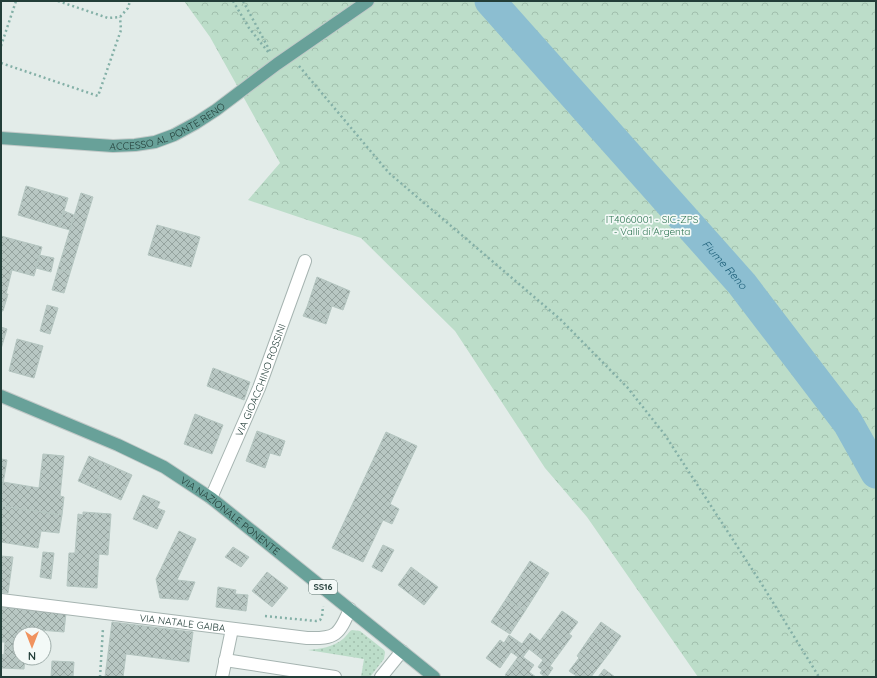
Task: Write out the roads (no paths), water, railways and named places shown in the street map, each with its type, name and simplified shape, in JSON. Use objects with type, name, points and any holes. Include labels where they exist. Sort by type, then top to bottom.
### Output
[{"type":"main road","name":"ACCESSO AL PONTE RENO","points":[[1,138],[113,146],[155,142],[174,135],[216,110],[277,64],[368,1]]},
{"type":"main road","name":"VIA NAZIONALE PONENTE","points":[[1,396],[118,445],[164,468],[211,498],[434,677]]},
{"type":"street","name":"VIA GIOACCHINO ROSSINI","points":[[211,498],[259,388],[305,261]]},
{"type":"street","name":"VIA NATALE GAIBA","points":[[1,600],[307,638],[324,638],[334,634],[341,628],[350,609]]},
{"type":"street","points":[[222,677],[232,629]]},
{"type":"street","points":[[381,677],[402,651]]},
{"type":"street","points":[[225,660],[335,677]]},
{"type":"waterway","name":"Fiume Reno","points":[[490,1],[742,284],[848,423],[876,473]]},
{"type":"park label","name":"IT4060001 - SIC-ZPS - Valli di Argenta","points":[[652,224]]}]
